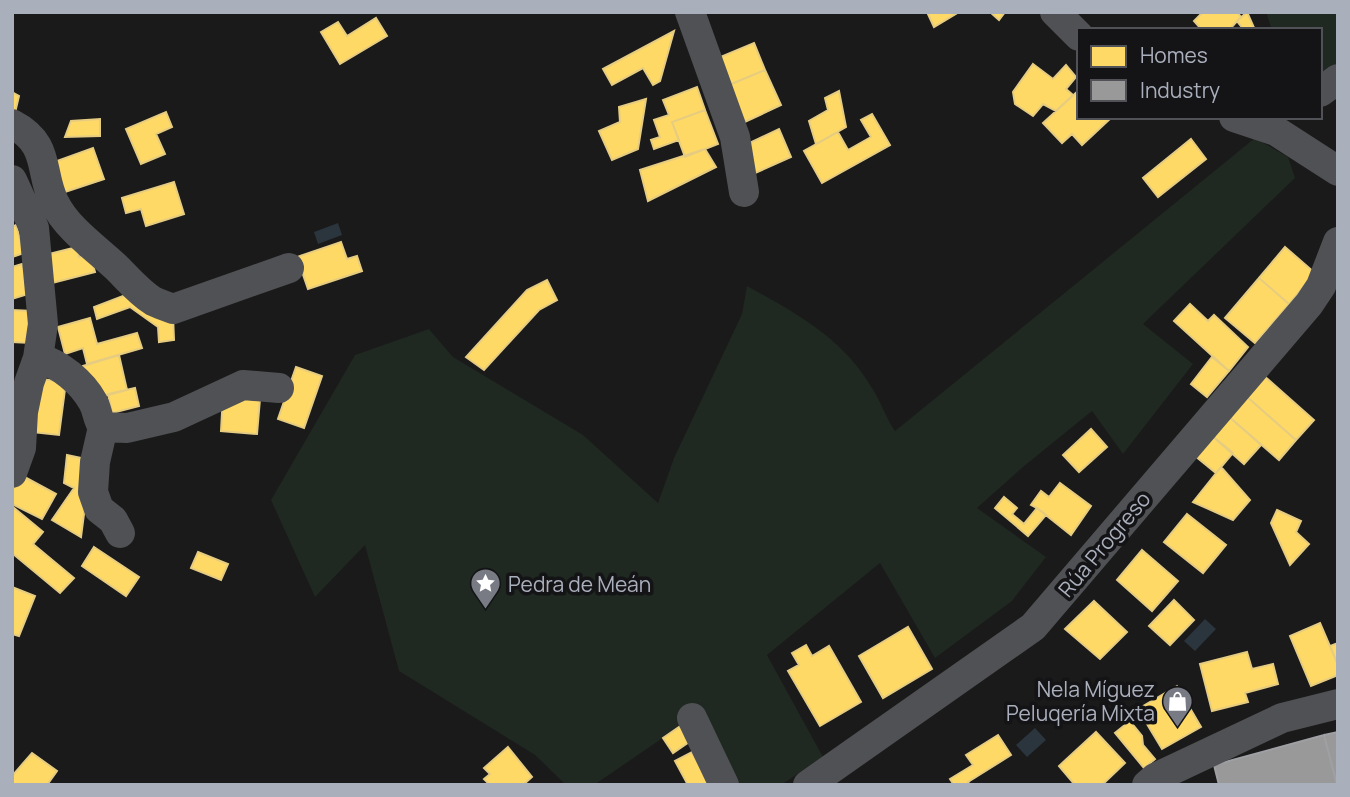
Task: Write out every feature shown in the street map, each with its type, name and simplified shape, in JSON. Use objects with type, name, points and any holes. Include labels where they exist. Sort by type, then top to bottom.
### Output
[{"type":"street","points":[[690,12],[735,137],[744,192]]},
{"type":"street","points":[[1055,12],[1077,34]]},
{"type":"street","points":[[1322,91],[1338,79]]},
{"type":"street","points":[[1248,119],[1283,124],[1308,154],[1338,171]]},
{"type":"street","points":[[12,124],[35,142],[45,164],[54,201],[65,220],[139,291],[155,302],[173,309],[289,268]]},
{"type":"street","points":[[12,180],[34,228],[43,324],[38,358],[23,412],[22,448],[12,473]]},
{"type":"street","points":[[34,228],[49,212],[54,201]]},
{"type":"street","name":"Rúa Progreso","points":[[808,785],[1033,627],[1309,304],[1321,286],[1338,242]]},
{"type":"street","points":[[38,358],[67,372],[94,403],[98,421],[103,427],[127,428],[174,417],[243,385],[279,388]]},
{"type":"street","points":[[103,427],[95,462],[93,492],[99,509],[113,520],[120,533]]},
{"type":"street","points":[[1147,785],[1155,778],[1282,718],[1338,704]]},
{"type":"street","points":[[692,718],[724,785]]},
{"type":"shaded area","points":[[1266,12],[1338,12],[1338,79],[1322,91],[1322,28],[1271,28]]},
{"type":"shaded area","points":[[1255,138],[1288,157],[1295,178],[1143,324],[1193,364],[1123,454],[1092,411],[977,508],[1046,557],[1012,601],[935,658],[880,563],[767,655],[823,757],[781,785],[731,785],[692,718],[594,785],[566,785],[535,755],[399,671],[365,545],[315,597],[271,500],[355,355],[429,329],[453,357],[583,435],[658,503],[674,458],[742,314],[747,286],[783,306],[833,341],[860,370],[895,431]]},
{"type":"shaded area","points":[[338,223],[342,235],[318,244],[314,232]]},
{"type":"shaded area","points":[[1205,619],[1216,629],[1195,651],[1184,641]]},
{"type":"shaded area","points":[[1035,728],[1046,740],[1027,757],[1016,745]]},
{"type":"building: Homes","points":[[927,12],[959,12],[934,27]]},
{"type":"building: Homes","points":[[990,12],[1005,12],[999,20]]},
{"type":"building: Homes","points":[[1203,12],[1237,12],[1241,17],[1231,28],[1200,28],[1194,21]]},
{"type":"building: Homes","points":[[1247,12],[1254,28],[1242,28],[1237,21]]},
{"type":"building: Homes","points":[[376,18],[387,36],[340,64],[321,32],[338,22],[347,36]]},
{"type":"building: Homes","points":[[674,31],[660,81],[653,85],[643,68],[612,85],[603,69]]},
{"type":"building: Homes","points":[[754,43],[765,70],[729,85],[718,58]]},
{"type":"building: Homes","points":[[1033,64],[1053,79],[1066,65],[1076,77],[1066,89],[1073,95],[1056,111],[1043,104],[1033,116],[1015,104],[1013,92]]},
{"type":"building: Homes","points":[[765,70],[781,105],[745,122],[729,85]]},
{"type":"building: Homes","points":[[697,87],[705,110],[672,122],[679,140],[654,149],[651,140],[660,137],[654,120],[669,115],[663,100]]},
{"type":"building: Homes","points":[[839,91],[846,127],[816,144],[809,121],[828,110],[825,98]]},
{"type":"building: Homes","points":[[12,92],[19,96],[14,117],[12,115]]},
{"type":"building: Homes","points":[[1077,92],[1077,119],[1110,119],[1082,145],[1072,134],[1062,143],[1043,123]]},
{"type":"building: Homes","points":[[646,99],[638,149],[612,160],[599,131],[620,122],[619,107]]},
{"type":"building: Homes","points":[[705,110],[718,144],[685,157],[672,122]]},
{"type":"building: Homes","points":[[166,112],[172,127],[156,134],[165,154],[141,164],[126,129]]},
{"type":"building: Homes","points":[[872,114],[890,145],[822,183],[804,151],[838,132],[848,150],[871,137],[861,120]]},
{"type":"building: Homes","points":[[100,119],[100,136],[65,137],[71,121]]},
{"type":"building: Homes","points":[[779,129],[791,157],[753,174],[741,147]]},
{"type":"building: Homes","points":[[1191,139],[1206,159],[1158,197],[1143,178]]},
{"type":"building: Homes","points":[[93,148],[104,179],[65,192],[54,162]]},
{"type":"building: Homes","points":[[705,149],[716,167],[648,201],[640,170]]},
{"type":"building: Homes","points":[[174,182],[184,214],[146,226],[141,209],[126,213],[122,198]]},
{"type":"building: Homes","points":[[16,225],[24,253],[12,257],[12,227]]},
{"type":"building: Homes","points":[[341,242],[347,259],[357,256],[362,271],[308,289],[297,257]]},
{"type":"building: Homes","points":[[77,247],[79,257],[90,254],[95,272],[52,283],[45,255]]},
{"type":"building: Homes","points":[[1285,247],[1315,273],[1289,304],[1259,278]]},
{"type":"building: Homes","points":[[22,264],[31,293],[12,299],[12,267]]},
{"type":"building: Homes","points":[[1259,278],[1289,304],[1255,343],[1225,318]]},
{"type":"building: Homes","points":[[547,280],[557,300],[539,310],[484,370],[466,357],[527,290]]},
{"type":"building: Homes","points":[[128,294],[173,315],[174,340],[159,342],[158,327],[130,307],[97,319],[94,307]]},
{"type":"building: Homes","points":[[1190,304],[1208,321],[1214,315],[1248,347],[1229,371],[1174,321]]},
{"type":"building: Homes","points":[[12,310],[33,311],[31,343],[12,342]]},
{"type":"building: Homes","points":[[90,318],[97,344],[137,333],[142,348],[87,364],[83,348],[65,354],[58,327]]},
{"type":"building: Homes","points":[[119,355],[127,390],[96,398],[89,389],[83,366]]},
{"type":"building: Homes","points":[[1212,357],[1229,371],[1207,397],[1191,384]]},
{"type":"building: Homes","points":[[296,367],[322,376],[304,428],[278,419]]},
{"type":"building: Homes","points":[[1263,375],[1314,420],[1296,440],[1245,395]]},
{"type":"building: Homes","points":[[40,379],[66,382],[59,435],[33,432]]},
{"type":"building: Homes","points":[[135,388],[139,406],[112,413],[108,394]]},
{"type":"building: Homes","points":[[223,395],[260,399],[257,434],[221,431]]},
{"type":"building: Homes","points":[[1245,395],[1296,440],[1279,460],[1227,415]]},
{"type":"building: Homes","points":[[1227,415],[1261,445],[1244,464],[1211,435]]},
{"type":"building: Homes","points":[[1091,429],[1107,447],[1079,472],[1063,455]]},
{"type":"building: Homes","points":[[1211,435],[1233,453],[1216,473],[1194,455]]},
{"type":"building: Homes","points":[[67,455],[91,460],[81,537],[52,520],[74,488],[64,483]]},
{"type":"building: Homes","points":[[1221,467],[1250,500],[1233,520],[1193,502]]},
{"type":"building: Homes","points":[[19,474],[56,494],[42,519],[12,504],[12,486]]},
{"type":"building: Homes","points":[[1060,483],[1091,506],[1071,535],[1031,505],[1041,491],[1049,497]]},
{"type":"building: Homes","points":[[1004,497],[1017,508],[1012,514],[1024,524],[1037,508],[1046,515],[1028,536],[995,508]]},
{"type":"building: Homes","points":[[13,507],[43,532],[33,544],[74,578],[60,593],[12,553]]},
{"type":"building: Homes","points":[[1277,510],[1301,521],[1296,532],[1309,544],[1290,565],[1271,523]]},
{"type":"building: Homes","points":[[1187,514],[1226,545],[1203,573],[1164,542]]},
{"type":"building: Homes","points":[[94,547],[139,577],[126,596],[82,566]]},
{"type":"building: Homes","points":[[1142,550],[1178,581],[1152,611],[1117,580]]},
{"type":"building: Homes","points":[[198,552],[228,564],[221,580],[191,568]]},
{"type":"building: Homes","points":[[12,587],[35,596],[19,636],[12,634]]},
{"type":"building: Homes","points":[[1174,600],[1194,620],[1170,645],[1149,626]]},
{"type":"building: Homes","points":[[1094,601],[1127,632],[1100,659],[1065,629]]},
{"type":"building: Homes","points":[[1320,623],[1338,665],[1338,675],[1311,686],[1290,636]]},
{"type":"building: Homes","points":[[908,627],[932,669],[883,698],[859,656]]},
{"type":"building: Homes","points":[[1338,643],[1338,665],[1330,646]]},
{"type":"building: Homes","points":[[806,645],[812,656],[829,646],[861,702],[820,726],[788,671],[799,665],[792,653]]},
{"type":"building: Homes","points":[[1247,652],[1252,669],[1273,664],[1278,684],[1245,693],[1248,702],[1212,711],[1200,664]]},
{"type":"building: Homes","points":[[1177,686],[1201,727],[1162,749],[1138,709]]},
{"type":"building: Homes","points":[[1130,721],[1142,736],[1143,745],[1155,759],[1144,768],[1115,733]]},
{"type":"building: Homes","points":[[682,725],[692,740],[673,753],[663,738]]},
{"type":"building: Homes","points":[[1096,732],[1125,763],[1102,785],[1075,785],[1059,766]]},
{"type":"building: Homes","points":[[998,735],[1011,755],[968,782],[970,785],[954,785],[950,779],[973,765],[966,755]]},
{"type":"building: Homes","points":[[508,747],[532,777],[523,785],[490,785],[484,779],[490,774],[484,768]]},
{"type":"building: Homes","points":[[692,752],[710,785],[688,785],[675,761]]},
{"type":"building: Homes","points":[[32,753],[57,771],[47,785],[12,785],[12,776]]},
{"type":"building: Industry","points":[[1338,732],[1338,785],[1337,785],[1324,735]]},
{"type":"building: Industry","points":[[1324,735],[1337,785],[1219,785],[1214,765]]},
{"type":"place","name":"Pedra de Meán","points":[[485,611]]},
{"type":"place","name":"Nela Míguez Peluqería Mixta","points":[[1178,728]]}]
